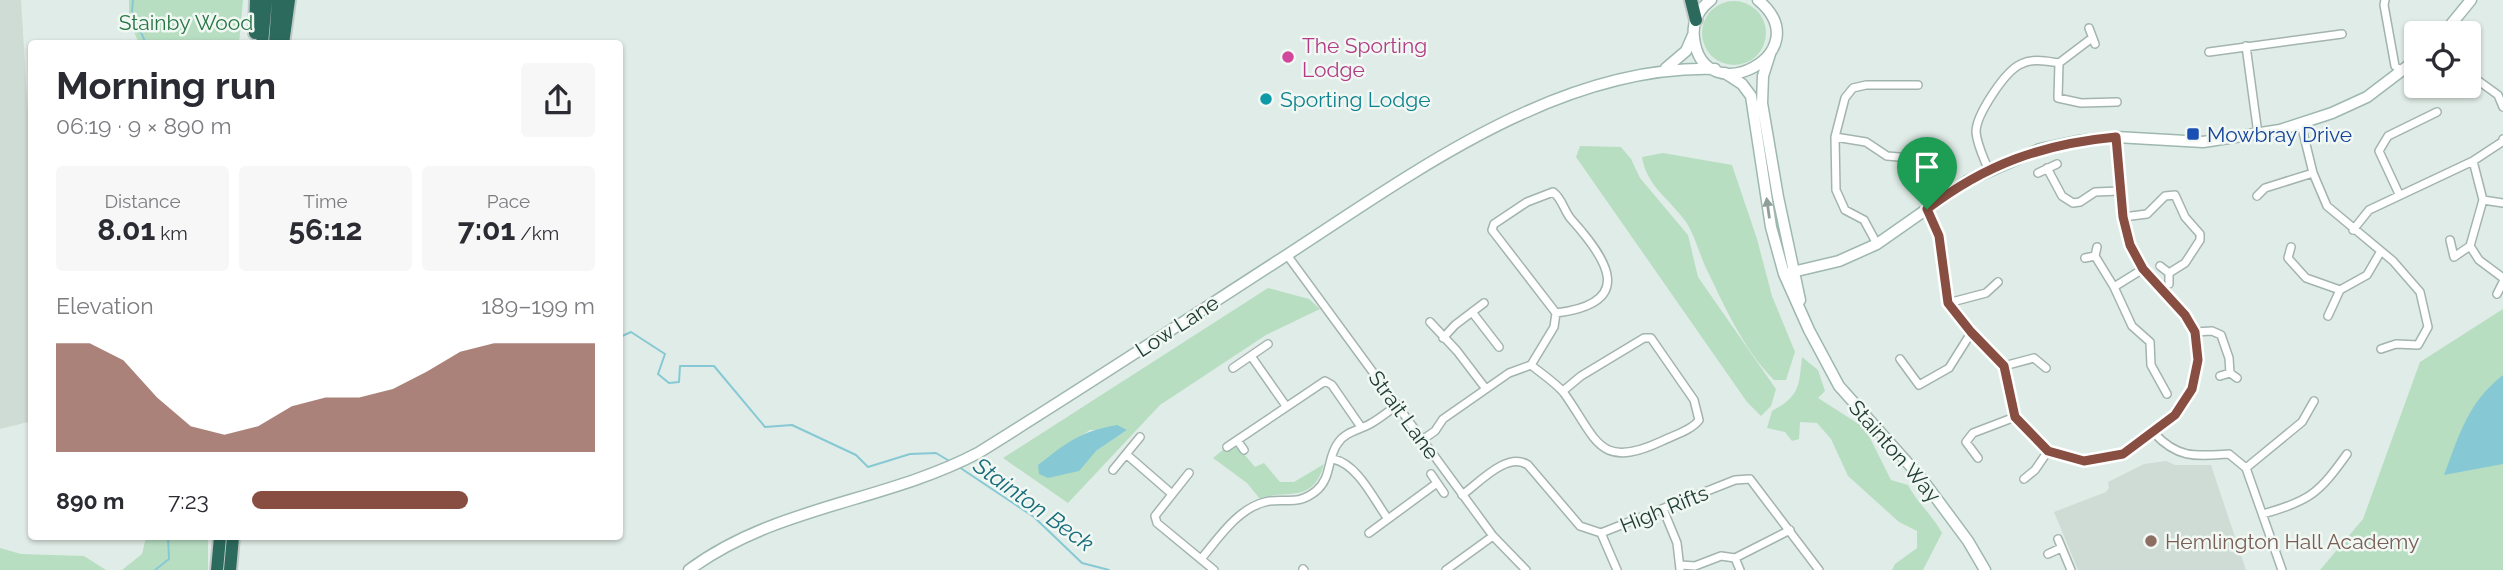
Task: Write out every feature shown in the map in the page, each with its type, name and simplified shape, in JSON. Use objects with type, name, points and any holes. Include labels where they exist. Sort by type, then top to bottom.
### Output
[{"type":"highway","points":[[255,40],[256,0]]},
{"type":"highway","points":[[262,40],[265,0]]},
{"type":"highway","points":[[275,40],[278,0]]},
{"type":"highway","points":[[284,40],[289,0]]},
{"type":"highway","points":[[1691,0],[1695,26]]},
{"type":"highway","points":[[217,570],[220,540]]},
{"type":"highway","points":[[230,570],[233,540]]},
{"type":"street","name":"Low Lane","points":[[689,570],[723,548],[786,519],[944,470],[962,461],[1410,177],[1505,122],[1568,96],[1659,71],[1679,60],[1691,42],[1695,26],[1711,0]]},
{"type":"street","points":[[1758,0],[1770,12]]},
{"type":"street","points":[[1764,0],[1770,12]]},
{"type":"street","points":[[1789,273],[1839,261],[1877,244],[1951,191],[1988,169],[2040,149],[2116,137],[2203,142],[2258,134],[2301,124],[2367,97],[2402,71],[2395,66],[2385,0]]},
{"type":"street","points":[[2454,21],[2471,0]]},
{"type":"street","name":"Stainton Way","points":[[1770,12],[1775,29],[1763,76],[1762,103],[1789,273]]},
{"type":"street","name":"Stainton Way","points":[[1695,26],[1699,53],[1720,71],[1742,84],[1751,96],[1771,227],[1809,330],[1839,386],[1922,479],[1968,541],[1985,570]]},
{"type":"street","points":[[1988,169],[1976,135],[1981,111],[2018,65],[2032,61],[2059,63],[2093,41],[2089,29]]},
{"type":"street","points":[[2208,52],[2342,34]]},
{"type":"street","points":[[2246,46],[2258,134]]},
{"type":"street","name":"Low Lane","points":[[1659,71],[1747,72],[1760,65],[1770,54]]},
{"type":"street","points":[[2059,63],[2058,98],[2081,103],[2117,102]]},
{"type":"street","points":[[2481,83],[2498,95],[2503,107]]},
{"type":"street","points":[[1877,244],[1864,220],[1845,210],[1836,190],[1835,137],[1845,98],[1853,88],[1866,85],[1918,85]]},
{"type":"street","points":[[2399,194],[2379,151],[2388,136],[2437,112]]},
{"type":"street","points":[[2301,124],[2313,173],[2327,206],[2393,261],[2420,292],[2428,327],[2418,345],[2396,344],[2381,349]]},
{"type":"street","points":[[1835,137],[1866,142],[1887,156],[1923,159]]},
{"type":"street","points":[[1927,209],[1939,236],[1948,303],[2004,366],[2015,417],[2048,451],[2084,461],[2123,454],[2175,415],[2192,389],[2198,360],[2195,332],[2178,305],[2143,269],[2130,245],[2123,217],[2116,137]]},
{"type":"street","points":[[2353,230],[2369,210],[2473,161],[2503,139]]},
{"type":"street","points":[[2450,240],[2454,257],[2470,246],[2483,200],[2473,161]]},
{"type":"street","points":[[2038,173],[2057,163]]},
{"type":"street","points":[[2047,169],[2062,195],[2073,203],[2080,202],[2095,192],[2120,191]]},
{"type":"street","points":[[2257,196],[2265,188],[2313,173]]},
{"type":"street","points":[[1422,440],[1435,431],[1443,419],[1509,373],[1531,365],[1553,327],[1556,313],[1492,230],[1494,224],[1527,202],[1553,192],[1571,219],[1589,236],[1608,276],[1607,288],[1600,299],[1587,307],[1556,313]]},
{"type":"street","points":[[2123,217],[2147,214],[2161,199],[2175,195],[2185,217],[2200,234],[2200,240],[2185,263],[2169,273]]},
{"type":"street","points":[[2483,200],[2503,203]]},
{"type":"street","points":[[2470,246],[2479,260],[2503,280],[2497,294]]},
{"type":"street","points":[[2097,247],[2095,256],[2114,287],[2132,326],[2150,342],[2151,365],[2167,394]]},
{"type":"street","points":[[2291,247],[2288,258],[2306,278],[2340,290]]},
{"type":"street","points":[[2328,316],[2340,290],[2367,275],[2381,251]]},
{"type":"street","name":"Strait Lane","points":[[1287,255],[1493,536],[1526,570]]},
{"type":"street","points":[[2085,258],[2095,256]]},
{"type":"street","points":[[2160,266],[2169,273]]},
{"type":"street","points":[[2114,287],[2143,269]]},
{"type":"street","points":[[2169,273],[2169,284]]},
{"type":"street","points":[[1948,303],[1986,293],[1998,282]]},
{"type":"street","points":[[1443,338],[1485,303]]},
{"type":"street","points":[[1472,312],[1499,347]]},
{"type":"street","points":[[1430,322],[1458,351],[1486,389]]},
{"type":"street","points":[[2195,332],[2212,331],[2221,335],[2233,375],[2220,376]]},
{"type":"street","points":[[1900,359],[1919,385],[1949,368],[1971,332]]},
{"type":"street","points":[[1531,365],[1563,391],[1588,432],[1602,445],[1625,455],[1637,453],[1699,420],[1694,400],[1651,338],[1644,338],[1581,376],[1563,391]]},
{"type":"street","points":[[1233,368],[1268,344]]},
{"type":"street","points":[[1251,356],[1286,406]]},
{"type":"street","points":[[2004,366],[2034,358],[2046,368]]},
{"type":"street","points":[[1227,447],[1325,381],[1332,385],[1361,427]]},
{"type":"street","points":[[2246,468],[2302,422],[2314,401]]},
{"type":"street","points":[[1200,559],[1228,526],[1258,504],[1268,501],[1295,502],[1319,489],[1327,477],[1335,445],[1342,437],[1397,405]]},
{"type":"street","points":[[1978,458],[1966,442],[1973,433],[2015,417]]},
{"type":"street","points":[[2154,433],[2165,446],[2190,457],[2229,454],[2246,468],[2282,570]]},
{"type":"street","points":[[1112,470],[1140,437]]},
{"type":"street","points":[[1237,440],[1244,450]]},
{"type":"street","points":[[2024,479],[2035,470],[2048,451]]},
{"type":"street","points":[[1126,454],[1172,494]]},
{"type":"street","points":[[2263,514],[2307,499],[2321,488],[2347,454]]},
{"type":"street","points":[[1333,459],[1343,461],[1351,468],[1388,519]]},
{"type":"street","name":"High Rifts","points":[[1462,495],[1507,462],[1523,461],[1580,526],[1601,533],[1735,480],[1750,479],[1819,570]]},
{"type":"street","points":[[1189,473],[1156,516],[1157,523],[1214,570]]},
{"type":"street","points":[[1431,474],[1444,493]]},
{"type":"street","points":[[1369,533],[1437,483]]},
{"type":"street","points":[[1663,509],[1677,543],[1680,568],[1695,566],[1721,556],[1735,558],[1790,530]]},
{"type":"street","points":[[1601,533],[1617,570]]},
{"type":"street","points":[[1446,570],[1493,536]]},
{"type":"street","points":[[2057,539],[2071,570]]},
{"type":"street","points":[[2048,554],[2061,548]]},
{"type":"street","points":[[1735,558],[1740,570]]},
{"type":"shaded area","points":[[0,0],[21,0],[28,113],[28,422],[0,429]]},
{"type":"shaded area","name":"Hemlington Hall Academy","points":[[2166,461],[2175,465],[2211,465],[2246,570],[2078,570],[2054,512],[2106,492],[2109,488],[2108,482],[2144,464]]},
{"type":"green space","name":"Stainby Wood","points":[[129,0],[243,0],[239,40],[137,40],[129,19]]},
{"type":"green space","points":[[1734,1],[1752,7],[1760,15],[1766,33],[1760,51],[1752,59],[1734,65],[1716,59],[1708,51],[1702,33],[1708,15],[1716,7]]},
{"type":"green space","points":[[1580,146],[1621,147],[1631,159],[1640,178],[1688,235],[1698,277],[1776,389],[1771,406],[1761,416],[1747,402],[1576,157]]},
{"type":"green space","points":[[1663,153],[1732,165],[1757,239],[1772,296],[1795,352],[1786,380],[1774,380],[1753,355],[1719,296],[1689,227],[1649,176],[1642,157]]},
{"type":"green space","points":[[1268,288],[1309,299],[1320,309],[1266,335],[1160,405],[1068,503],[1003,458]],"holes":[[[1090,430],[1127,430],[1096,451],[1039,464]]]},
{"type":"green space","points":[[2503,309],[2503,570],[2320,570],[2363,519],[2420,362]]},
{"type":"green space","points":[[1802,357],[1818,370],[1825,391],[1818,398],[1865,428],[1891,480],[1908,485],[1942,533],[1923,570],[1892,570],[1895,564],[1917,548],[1917,531],[1899,522],[1848,476],[1831,439],[1817,423],[1800,422],[1799,439],[1792,441],[1785,432],[1767,428],[1772,411],[1788,400],[1796,389]]},
{"type":"green space","points":[[1238,447],[1255,467],[1264,463],[1280,482],[1294,482],[1324,464],[1313,486],[1305,491],[1260,499],[1247,483],[1213,458],[1224,449]]},
{"type":"green space","points":[[145,540],[208,540],[208,570],[122,570],[142,554]]},
{"type":"green space","points":[[0,548],[21,554],[84,556],[106,570],[0,570]]},
{"type":"water","points":[[2503,375],[2503,464],[2444,475],[2473,408],[2491,385]]},
{"type":"water","points":[[1117,425],[1127,430],[1096,451],[1079,471],[1048,478],[1039,474],[1038,465],[1067,444],[1083,434]]},
{"type":"waterway","points":[[133,0],[132,11],[144,40]]},
{"type":"waterway","name":"Stainton Beck","points":[[623,336],[631,332],[665,354],[658,374],[669,383],[679,382],[680,366],[714,366],[765,427],[792,425],[856,455],[868,467],[910,454],[936,453],[951,462]]},
{"type":"waterway","name":"Stainton Beck","points":[[959,467],[1034,517],[1082,563],[1109,570]]},
{"type":"waterway","points":[[155,570],[169,559],[168,540]]},
{"type":"place","name":"The Sporting Lodge","points":[[1288,57]]},
{"type":"place","name":"Sporting Lodge","points":[[1266,99]]},
{"type":"place","name":"Mowbray Drive","points":[[2193,134]]},
{"type":"place","name":"Hemlington Hall Academy","points":[[2151,541]]},
{"type":"route","points":[[2116,137],[2123,217],[2130,245],[2143,269],[2178,305],[2195,332],[2198,360],[2196,375],[2192,389],[2175,415],[2123,454],[2084,461],[2048,451],[2015,417],[2004,366],[1948,303],[1939,236],[1927,209],[1988,169],[2040,149],[2116,137]]}]
